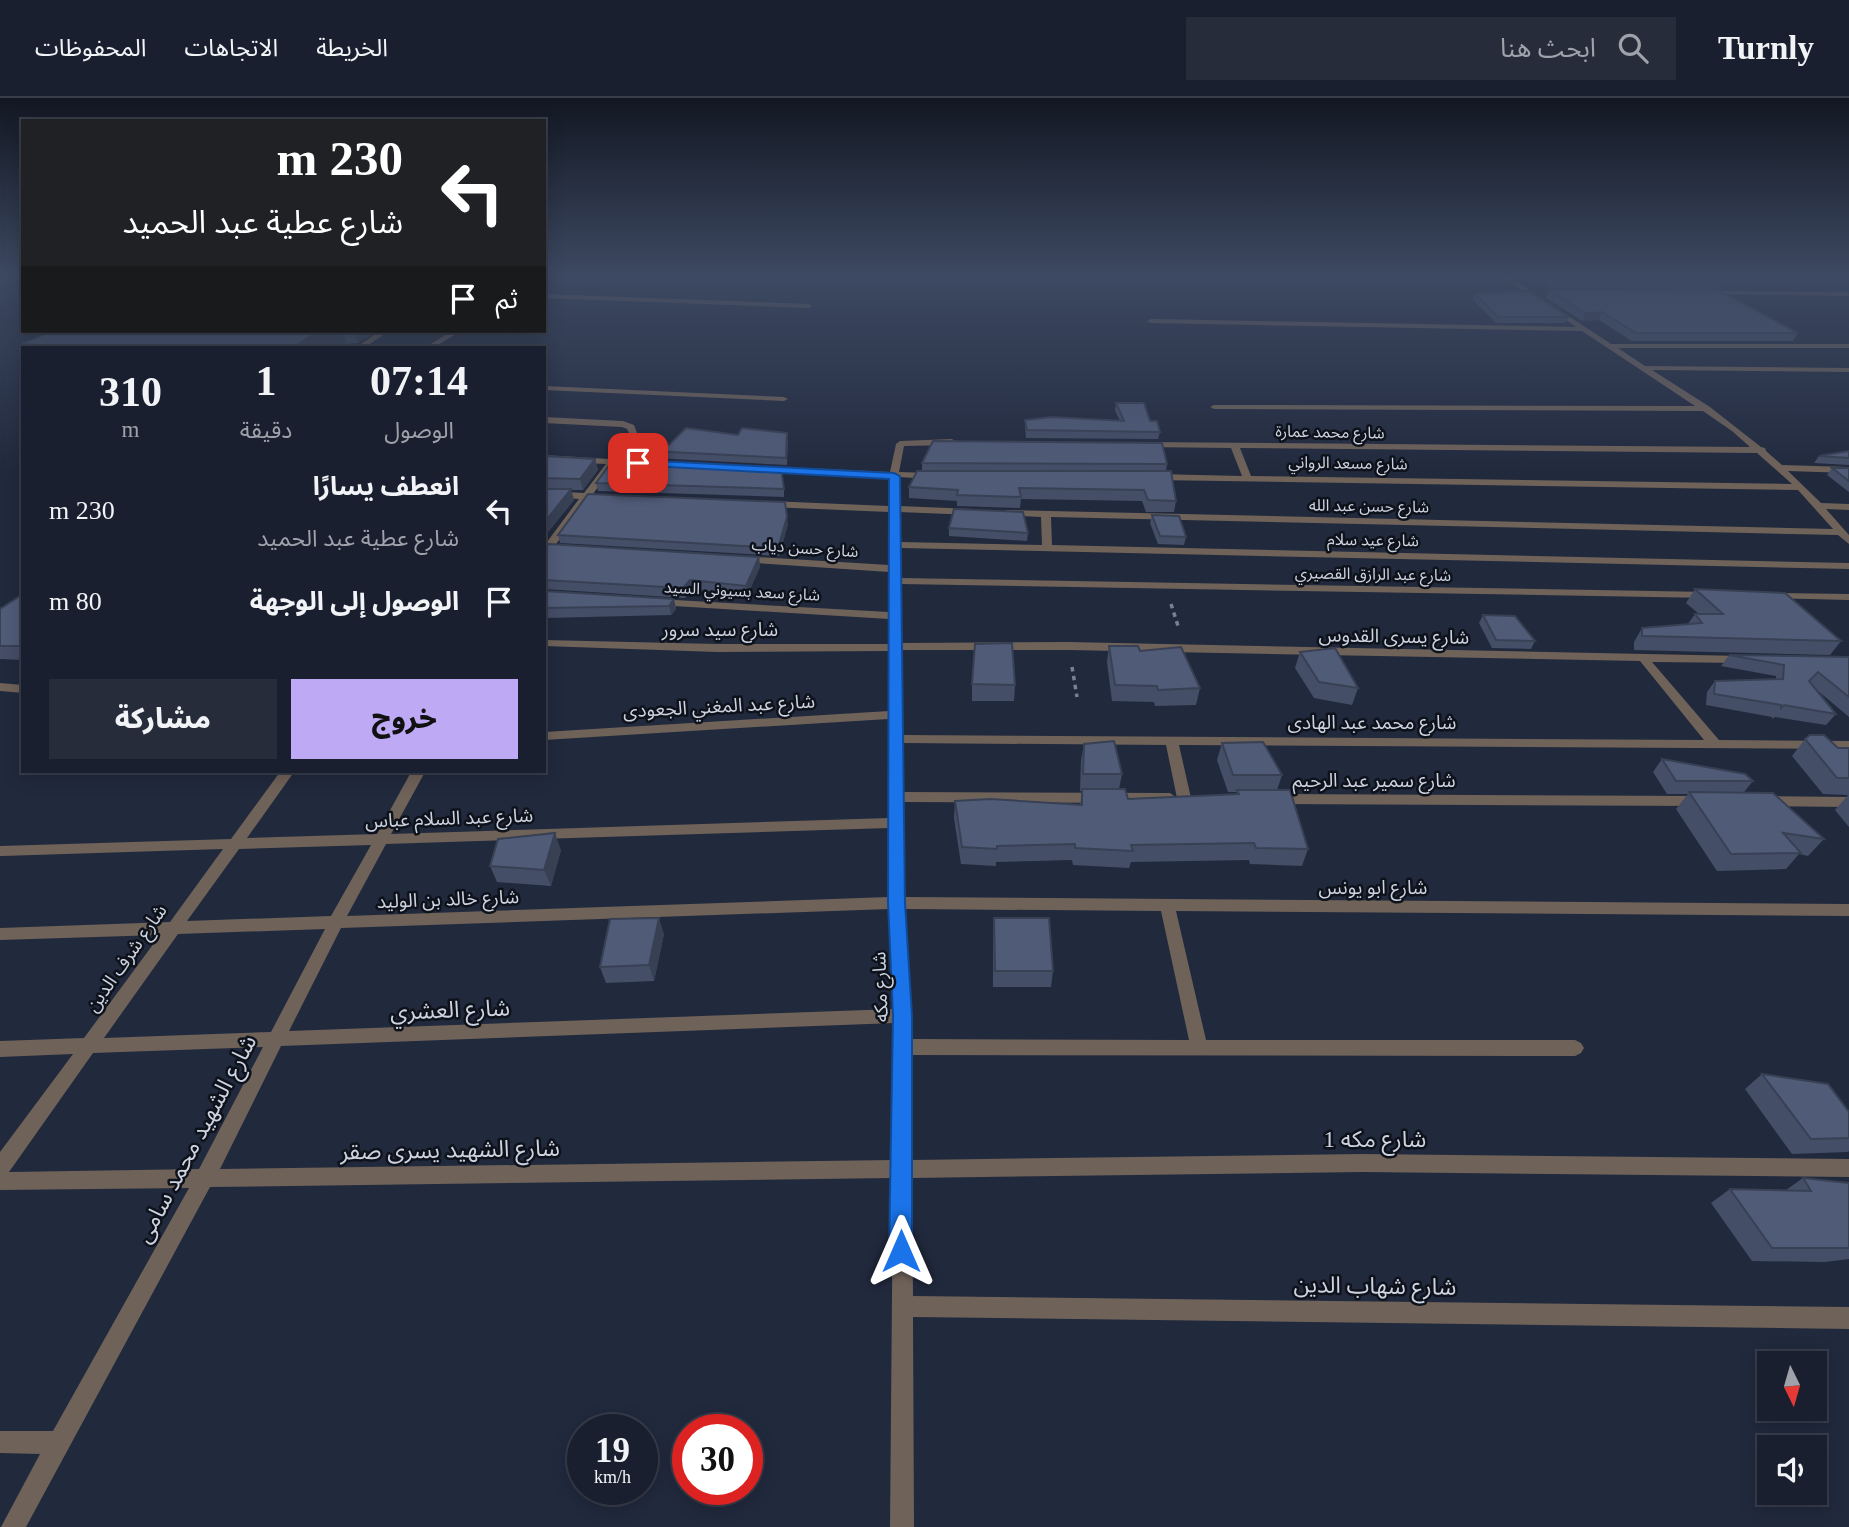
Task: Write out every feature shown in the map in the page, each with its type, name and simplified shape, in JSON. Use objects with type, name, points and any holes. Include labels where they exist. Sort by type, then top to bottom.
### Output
[{"type":"street","points":[[1600,341],[1707,409],[1762,450],[1820,506],[1849,541]]},
{"type":"street","points":[[1608,346],[1849,346]]},
{"type":"street","points":[[1643,368],[1849,370]]},
{"type":"street","points":[[546,388],[784,400]]},
{"type":"street","points":[[1214,407],[1707,409]]},
{"type":"street","points":[[546,419],[622,424],[631,428],[632,433],[546,548]]},
{"type":"street","name":"شارع مكه","points":[[902,1527],[903,1016],[897,903],[894,476],[898,446],[907,442],[969,442]]},
{"type":"street","name":"شارع محمد عمارة","points":[[1137,444],[1762,450]]},
{"type":"street","points":[[1235,445],[1247,477]]},
{"type":"street","points":[[546,458],[652,464]]},
{"type":"street","points":[[747,468],[949,477]]},
{"type":"street","points":[[1781,468],[1849,470]]},
{"type":"street","name":"شارع مسعد الرواني","points":[[1139,477],[1801,487]]},
{"type":"street","points":[[546,494],[612,497]]},
{"type":"street","name":"شارع حسن عبد الله","points":[[760,503],[1045,515],[1842,532]]},
{"type":"street","points":[[1820,506],[1849,507]]},
{"type":"street","points":[[1045,515],[1047,549]]},
{"type":"street","name":"شارع عيد سلام","points":[[895,545],[1849,566]]},
{"type":"street","points":[[546,549],[562,548]]},
{"type":"street","name":"شارع حسن دياب","points":[[729,559],[896,575]]},
{"type":"street","name":"شارع عبد الرازق القصيري","points":[[896,575],[1165,586],[1723,595]]},
{"type":"street","points":[[1765,596],[1849,597]]},
{"type":"street","name":"شارع سعد بسيوني السيد","points":[[639,601],[896,616]]},
{"type":"street","name":"شارع سيد سرور","points":[[546,643],[717,648],[896,646]]},
{"type":"street","name":"شارع يسرى القدوس","points":[[896,646],[1068,646],[1753,660]]},
{"type":"street","points":[[1643,658],[1715,744]]},
{"type":"street","points":[[0,687],[21,689]]},
{"type":"street","name":"شارع عبد المغني الجعودى","points":[[546,736],[896,715]]},
{"type":"street","name":"شارع محمد عبد الهادى","points":[[896,738],[1849,744]]},
{"type":"street","points":[[898,797],[1191,798],[1171,740]]},
{"type":"street","name":"شارع شرف الدين","points":[[0,1168],[286,773]]},
{"type":"street","name":"شارع الشهيد محمد سامى","points":[[13,1527],[205,1178],[275,1039],[417,773]]},
{"type":"street","name":"شارع سمير عبد الرحيم","points":[[1253,799],[1710,801]]},
{"type":"street","points":[[1752,801],[1849,802]]},
{"type":"street","name":"شارع عبد السلام عباس","points":[[2,851],[898,823]]},
{"type":"street","name":"شارع ابو يونس","points":[[897,903],[1849,910]]},
{"type":"street","name":"شارع خالد بن الوليد","points":[[0,933],[897,903]]},
{"type":"street","points":[[1167,905],[1199,1048]]},
{"type":"street","name":"شارع العشري","points":[[0,1049],[903,1016]]},
{"type":"street","points":[[902,1047],[1575,1048]]},
{"type":"street","name":"شارع مكه 1","points":[[901,1167],[1376,1163],[1849,1168]]},
{"type":"street","name":"شارع الشهيد يسرى صقر","points":[[0,1181],[901,1167]]},
{"type":"street","name":"شارع شهاب الدين","points":[[901,1306],[1849,1318]]},
{"type":"street","points":[[0,1442],[60,1443]]},
{"type":"path","points":[[1165,586],[1186,649]]},
{"type":"path","points":[[1068,646],[1077,697]]},
{"type":"building","points":[[29,341],[304,341],[295,346],[22,344]]},
{"type":"building","points":[[1116,403],[1144,403],[1150,421],[1157,421],[1160,432],[1027,430],[1025,420],[1052,417],[1124,421]]},
{"type":"building","points":[[686,428],[738,435],[742,428],[787,433],[786,458],[632,450],[637,442],[669,445]]},
{"type":"building","points":[[933,441],[1162,443],[1167,464],[922,463]]},
{"type":"building","points":[[1849,451],[1849,458],[1819,456]]},
{"type":"building","points":[[546,456],[595,459],[580,479],[546,478]]},
{"type":"building","points":[[626,460],[781,468],[784,489],[596,483],[610,464],[624,465]]},
{"type":"building","points":[[1832,468],[1849,468],[1849,481]]},
{"type":"building","points":[[917,471],[1171,471],[1176,501],[1148,500],[1144,490],[1019,488],[1021,497],[957,495],[958,490],[909,487]]},
{"type":"building","points":[[546,489],[571,489],[546,520]]},
{"type":"building","points":[[588,494],[785,502],[787,517],[778,548],[558,535]]},
{"type":"building","points":[[954,509],[1023,512],[1028,533],[949,528]]},
{"type":"building","points":[[1152,515],[1179,516],[1186,537],[1160,536]]},
{"type":"building","points":[[546,545],[759,557],[746,586],[690,580],[683,588],[546,580]]},
{"type":"building","points":[[1695,589],[1785,593],[1841,641],[1642,636],[1642,628],[1702,623],[1695,614],[1723,614]]},
{"type":"building","points":[[546,591],[674,599],[669,606],[546,608]]},
{"type":"building","points":[[21,595],[21,646],[0,646],[0,609]]},
{"type":"building","points":[[1483,615],[1515,616],[1535,641],[1496,640]]},
{"type":"building","points":[[1012,643],[1015,685],[972,684],[975,644]]},
{"type":"building","points":[[1109,646],[1138,646],[1140,651],[1181,647],[1200,688],[1158,690],[1157,686],[1115,685]]},
{"type":"building","points":[[1335,648],[1358,688],[1319,682],[1300,652]]},
{"type":"building","points":[[1729,655],[1849,657],[1849,697],[1818,672],[1809,681],[1836,714],[1784,705],[1781,708],[1781,705],[1714,694],[1715,681],[1783,679],[1784,665]]},
{"type":"building","points":[[1810,735],[1824,735],[1838,748],[1849,748],[1849,778],[1837,778],[1805,739]]},
{"type":"building","points":[[1114,741],[1122,774],[1083,774],[1084,744]]},
{"type":"building","points":[[1263,742],[1282,775],[1233,775],[1222,743]]},
{"type":"building","points":[[1662,759],[1745,774],[1753,781],[1676,781]]},
{"type":"building","points":[[1082,789],[1125,789],[1128,799],[1239,794],[1237,790],[1290,790],[1308,849],[1256,848],[1254,843],[1131,845],[1133,851],[1075,848],[1075,844],[997,846],[997,849],[962,847],[955,801],[991,799],[1082,805]]},
{"type":"building","points":[[1689,792],[1773,793],[1824,839],[1783,833],[1801,853],[1731,854]]},
{"type":"building","points":[[555,833],[544,870],[490,866],[498,839]]},
{"type":"building","points":[[659,918],[649,965],[600,967],[610,919]]},
{"type":"building","points":[[994,918],[1049,918],[1053,971],[995,971]]},
{"type":"building","points":[[1762,1074],[1828,1084],[1849,1112],[1849,1138],[1811,1139]]},
{"type":"building","points":[[1803,1178],[1849,1183],[1849,1248],[1772,1248],[1730,1189],[1811,1191]]},
{"type":"route","points":[[638,463],[894,476],[897,903],[903,1016],[901,1251]]}]
